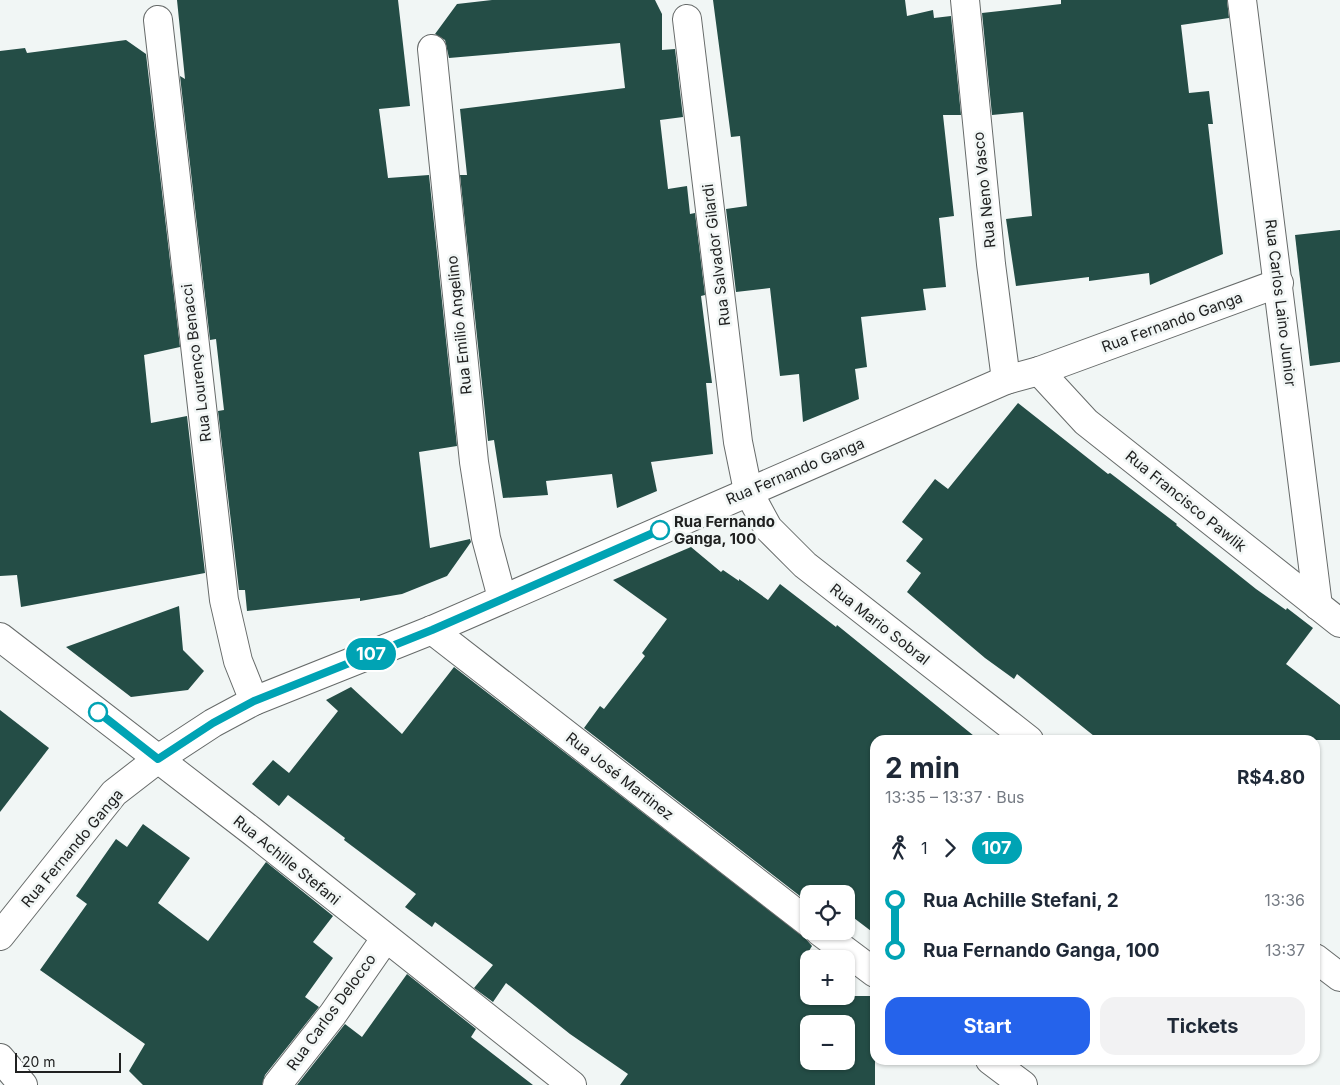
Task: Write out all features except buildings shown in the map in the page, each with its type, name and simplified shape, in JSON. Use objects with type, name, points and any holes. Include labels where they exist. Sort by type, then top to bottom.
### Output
[{"type":"street","name":"Rua Neno Vasco","points":[[965,0],[991,264],[1006,380]]},
{"type":"street","name":"Rua Carlos Laino Junior","points":[[1242,0],[1318,606]]},
{"type":"street","name":"Rua Salvador Gilardi","points":[[687,19],[738,442],[748,491]]},
{"type":"street","name":"Rua Lourenço Benacci","points":[[158,20],[224,600],[238,661],[254,701]]},
{"type":"street","name":"Rua Emilio Angelino","points":[[432,49],[474,462],[486,538],[502,598]]},
{"type":"street","name":"Rua Fernando Ganga","points":[[0,936],[114,793],[158,759],[213,723],[254,701],[432,630],[1006,380],[1039,371],[1279,283]]},
{"type":"street","name":"Rua Francisco Pawlik","points":[[1039,371],[1086,422],[1340,623]]},
{"type":"street","name":"Rua Mario Sobral","points":[[748,491],[768,528],[805,565],[1023,735]]},
{"type":"street","name":"Rua José Martinez","points":[[432,630],[800,916]]},
{"type":"street","name":"Rua Achille Stefani","points":[[0,637],[572,1085]]},
{"type":"street","name":"Rua Carlos Delocco","points":[[277,1085],[333,1014],[385,939]]},
{"type":"street","points":[[831,940],[870,969]]},
{"type":"street","points":[[1320,962],[1340,977]]},
{"type":"street","points":[[0,1058],[23,1085]]},
{"type":"street","points":[[997,1065],[1023,1085]]},
{"type":"bus line","name":"107","points":[[98,712],[158,759],[213,723],[254,701],[432,630],[660,530]]},
{"type":"place","name":"Rua Fernando Ganga, 100","points":[[660,530]]}]
